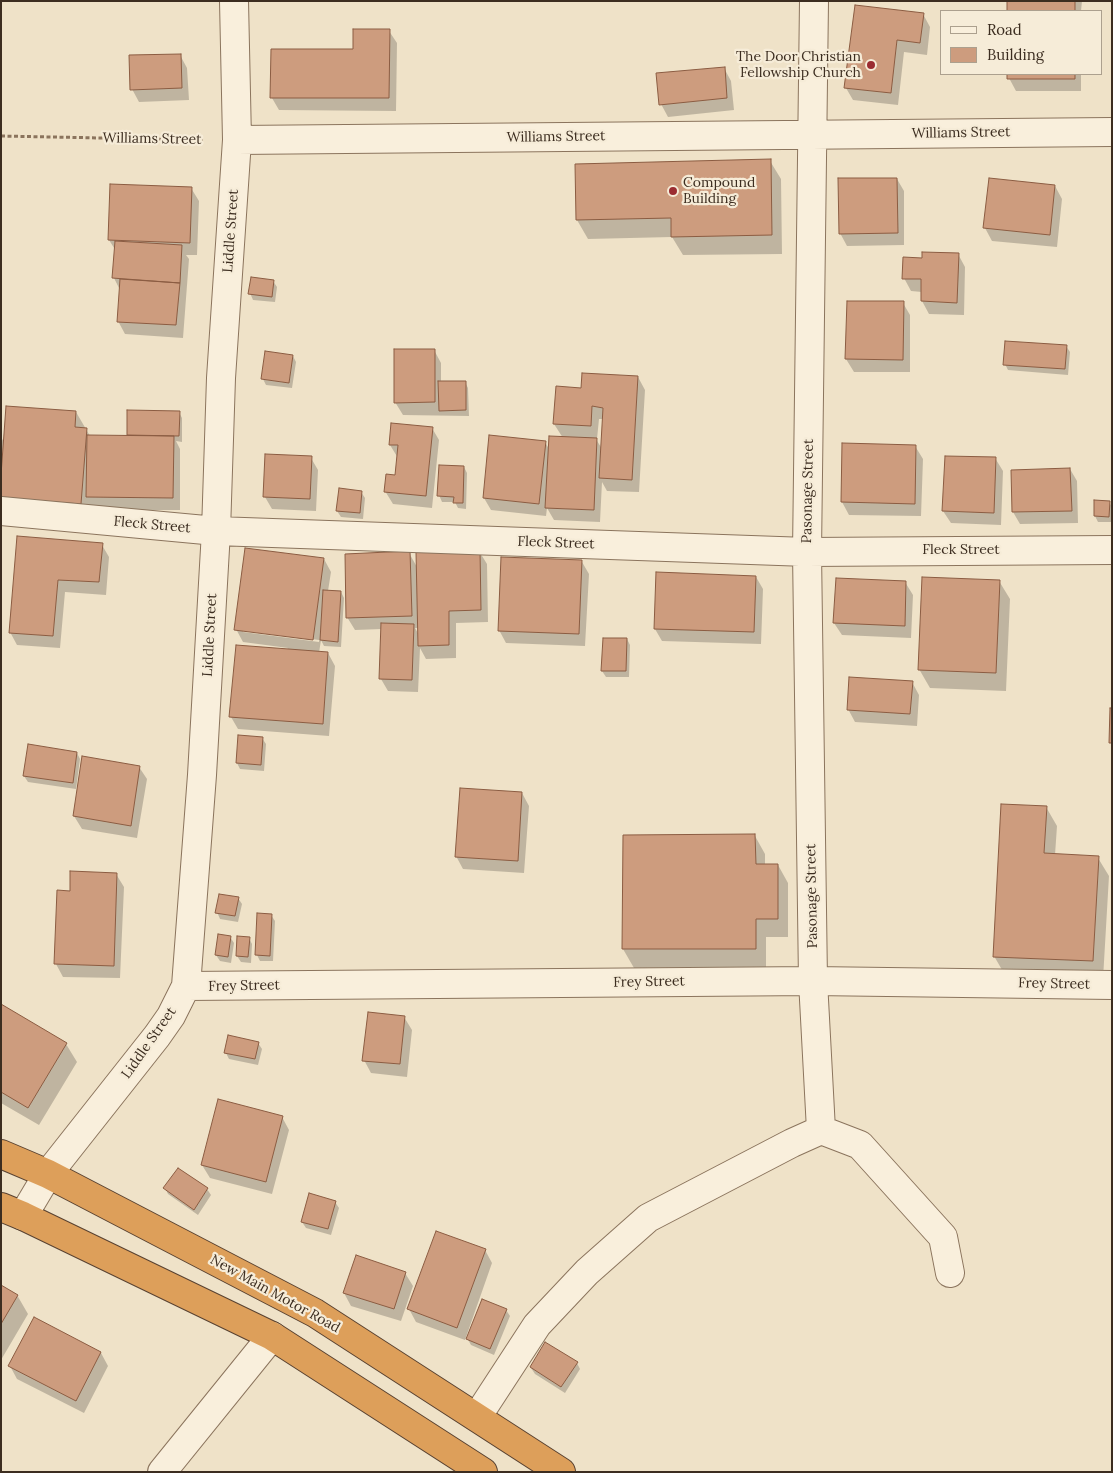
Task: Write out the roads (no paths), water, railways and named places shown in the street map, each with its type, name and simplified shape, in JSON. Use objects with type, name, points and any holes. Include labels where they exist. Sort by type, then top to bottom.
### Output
[{"type":"highway","name":"New Main Motor Road","points":[[1,1154],[48,1174],[315,1313],[561,1472]]},
{"type":"highway","points":[[12,1212],[272,1336],[483,1472]]},
{"type":"street","name":"Liddle Street","points":[[12,1212],[48,1174],[157,1036],[171,1016],[186,986],[202,775],[216,531],[221,378],[237,140],[234,1]]},
{"type":"street","name":"Pasonage Street","points":[[814,1],[807,552],[813,980],[821,1130]]},
{"type":"street","name":"Williams Street","points":[[237,140],[1112,132]]},
{"type":"street","name":"Fleck Street","points":[[1,512],[216,531],[807,552],[1112,550]]},
{"type":"street","name":"Frey Street","points":[[186,986],[813,980],[1112,985]]},
{"type":"street","points":[[477,1417],[537,1325],[587,1272],[648,1218],[792,1143],[821,1130],[860,1145],[943,1237],[950,1273]]},
{"type":"street","points":[[162,1472],[272,1336]]},
{"type":"place","name":"The Door Christian Fellowship Church","points":[[871,65]]},
{"type":"place","name":"Compound Building","points":[[673,191]]}]
